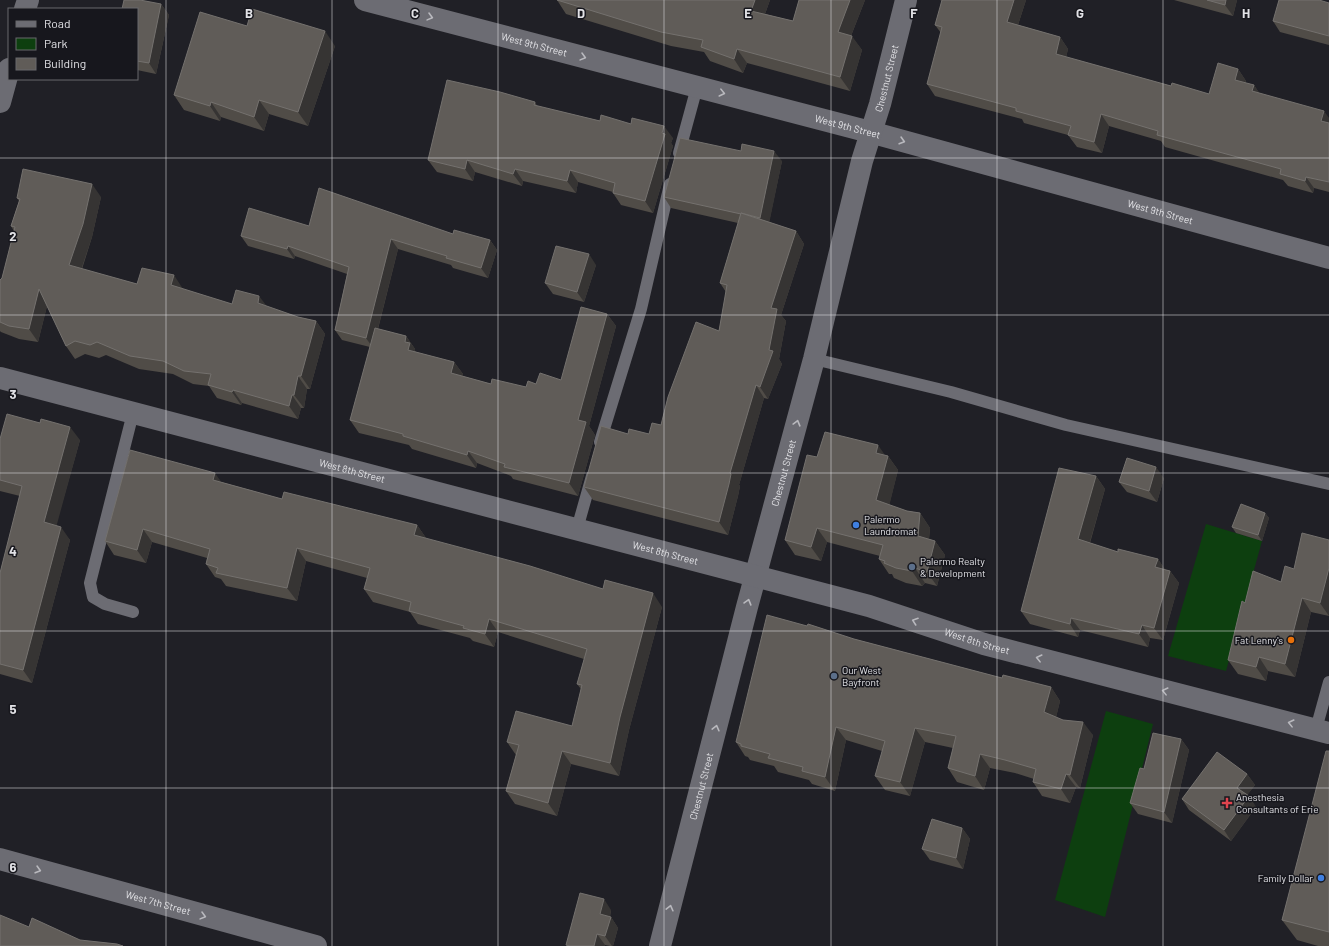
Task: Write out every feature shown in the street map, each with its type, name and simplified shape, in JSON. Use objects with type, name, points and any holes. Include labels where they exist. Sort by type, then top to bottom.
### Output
[{"type":"street","name":"West 9th Street","points":[[365,0],[870,132],[1329,258]]},
{"type":"street","name":"Chestnut Street","points":[[660,946],[814,359],[870,132],[906,0]]},
{"type":"street","points":[[0,102],[8,73]]},
{"type":"street","name":"West 8th Street","points":[[0,378],[869,606],[991,646],[1322,731]]},
{"type":"street","name":"West 7th Street","points":[[0,860],[316,946]]},
{"type":"lane","points":[[677,161],[697,87]]},
{"type":"lane","points":[[577,529],[596,458],[641,309],[673,176]]},
{"type":"lane","points":[[814,359],[951,392],[1066,424],[1329,484]]},
{"type":"lane","points":[[133,413],[90,583],[93,597],[104,604],[133,612]]},
{"type":"lane","points":[[1322,731],[1329,682]]},
{"type":"green space","points":[[1206,524],[1262,541],[1226,671],[1168,656]]},
{"type":"green space","points":[[1106,711],[1153,724],[1105,917],[1055,900]]},
{"type":"building","points":[[124,0],[140,0],[161,4],[149,63],[138,61],[138,8],[122,8]]},
{"type":"building","points":[[557,0],[755,0],[751,11],[793,21],[799,0],[850,0],[838,32],[852,36],[840,77],[737,49],[734,59],[701,47],[703,40],[661,32]]},
{"type":"building","points":[[942,0],[1014,0],[1007,22],[1060,37],[1056,54],[1171,86],[1172,83],[1209,94],[1218,63],[1238,69],[1235,80],[1254,85],[1252,91],[1324,111],[1321,121],[1329,123],[1329,182],[1306,177],[1305,181],[1280,174],[1281,169],[1157,135],[1158,131],[1101,114],[1094,142],[1068,135],[1071,126],[1016,111],[1016,108],[927,84],[942,27],[935,25]]},
{"type":"building","points":[[1207,0],[1226,0],[1225,5]]},
{"type":"building","points":[[1279,0],[1319,0],[1329,3],[1329,36],[1273,21]]},
{"type":"building","points":[[252,9],[325,31],[298,112],[259,100],[254,117],[211,102],[210,106],[174,95],[200,12],[247,26]]},
{"type":"building","points":[[447,80],[500,92],[535,102],[534,105],[600,121],[601,115],[631,124],[632,118],[664,126],[662,133],[665,134],[645,201],[613,193],[615,183],[570,170],[567,181],[515,169],[513,174],[467,160],[465,169],[428,160]]},
{"type":"building","points":[[680,138],[741,151],[742,144],[774,151],[760,218],[664,197]]},
{"type":"building","points":[[23,169],[92,184],[83,224],[69,265],[137,284],[142,268],[174,275],[171,285],[232,304],[236,290],[259,296],[258,303],[298,317],[316,321],[301,376],[298,376],[294,395],[292,395],[289,406],[233,390],[232,392],[208,385],[211,374],[184,371],[163,361],[130,356],[97,342],[90,345],[75,341],[66,346],[39,289],[29,329],[9,326],[0,322],[0,280],[2,278],[15,227],[11,226],[20,199],[17,198]]},
{"type":"building","points":[[319,188],[453,234],[454,230],[490,240],[481,268],[446,258],[447,256],[391,239],[366,338],[335,330],[349,267],[288,246],[287,249],[241,236],[249,208],[309,226]]},
{"type":"building","points":[[741,213],[796,231],[771,308],[777,309],[769,350],[773,351],[760,387],[756,385],[730,473],[729,484],[719,522],[584,487],[601,426],[628,434],[629,429],[649,434],[652,423],[661,425],[668,397],[696,322],[719,331],[727,285],[720,283]]},
{"type":"building","points":[[556,246],[589,254],[577,292],[545,283]]},
{"type":"building","points":[[581,307],[607,314],[578,420],[586,422],[569,483],[504,467],[505,464],[468,451],[467,455],[403,436],[403,434],[350,420],[375,328],[406,336],[405,342],[410,343],[408,350],[454,362],[451,373],[491,384],[492,379],[526,387],[528,381],[536,384],[540,373],[561,380]]},
{"type":"building","points":[[7,414],[40,423],[41,419],[70,427],[44,522],[61,527],[23,670],[0,664],[0,573],[22,486],[0,480],[0,439]]},
{"type":"building","points":[[825,432],[878,445],[876,453],[888,456],[876,500],[907,511],[920,513],[918,536],[935,541],[927,572],[915,568],[912,571],[896,568],[884,563],[885,561],[879,559],[883,545],[817,528],[811,547],[785,540],[807,455],[817,457]]},
{"type":"building","points":[[130,450],[215,473],[213,480],[282,499],[284,492],[417,525],[414,535],[530,566],[603,589],[605,580],[653,593],[620,717],[610,763],[562,751],[548,803],[506,791],[519,745],[507,742],[516,711],[572,726],[582,685],[577,684],[587,649],[489,619],[485,634],[463,628],[464,626],[409,611],[411,602],[364,589],[370,568],[297,548],[287,588],[216,573],[218,568],[206,564],[210,549],[143,529],[137,550],[105,541]]},
{"type":"building","points":[[1127,458],[1156,467],[1149,491],[1119,482]]},
{"type":"building","points":[[1059,468],[1096,476],[1078,539],[1118,552],[1118,549],[1158,559],[1155,567],[1170,571],[1154,628],[1142,625],[1139,634],[1071,618],[1070,624],[1021,611]]},
{"type":"building","points":[[1241,504],[1265,513],[1258,535],[1232,527]]},
{"type":"building","points":[[1302,533],[1329,540],[1329,568],[1320,603],[1302,598],[1285,664],[1259,657],[1256,667],[1228,660],[1242,601],[1245,603],[1253,571],[1281,582],[1285,566],[1294,569]]},
{"type":"building","points":[[767,615],[807,626],[808,624],[854,639],[1002,678],[1003,675],[1051,687],[1044,712],[1063,720],[1083,722],[1070,775],[1066,774],[1061,789],[1033,782],[1036,769],[980,754],[975,776],[948,768],[956,736],[915,728],[900,782],[875,776],[885,741],[836,727],[825,777],[802,771],[803,767],[768,758],[770,754],[741,746],[741,744],[736,742]]},
{"type":"building","points":[[1153,733],[1181,739],[1164,812],[1130,803],[1140,768],[1144,769]]},
{"type":"building","points":[[1326,751],[1329,751],[1329,932],[1282,920]]},
{"type":"building","points":[[1217,752],[1247,774],[1237,788],[1249,796],[1224,830],[1182,799]]},
{"type":"building","points":[[932,819],[962,828],[956,858],[922,849]]},
{"type":"building","points":[[580,893],[604,899],[600,914],[611,917],[605,936],[597,934],[594,946],[566,945]]},
{"type":"building","points":[[0,915],[29,927],[32,918],[80,940],[123,946],[0,946]]},
{"type":"place","name":"Palermo Laundromat","points":[[856,525]]},
{"type":"place","name":"Palermo Realty & Development","points":[[912,567]]},
{"type":"place","name":"Fat Lenny's","points":[[1291,640]]},
{"type":"place","name":"Our West Bayfront","points":[[834,676]]},
{"type":"place","name":"Anesthesia Consultants of Erie","points":[[1227,803]]},
{"type":"place","name":"Family Dollar","points":[[1321,878]]}]
